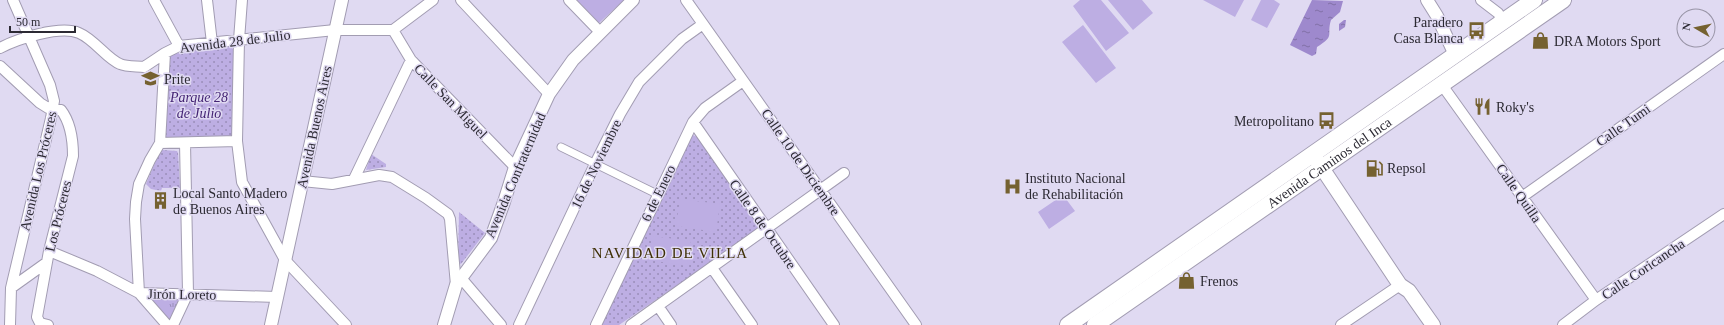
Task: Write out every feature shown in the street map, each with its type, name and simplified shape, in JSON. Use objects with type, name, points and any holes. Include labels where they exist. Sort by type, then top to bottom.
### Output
[{"type":"main road","name":"Avenida Caminos del Inca","points":[[1095,325],[1317,161],[1455,55],[1534,0]]},
{"type":"main road","name":"Avenida Caminos del Inca","points":[[1068,325],[1317,161],[1442,85],[1543,6],[1563,0]]},
{"type":"main road","points":[[1317,161],[1400,285],[1409,291],[1433,325]]},
{"type":"main road","points":[[1400,285],[1400,295],[1422,325]]},
{"type":"street","name":"Avenida Los Próceres","points":[[10,325],[11,288],[54,101],[50,85],[13,0]]},
{"type":"street","points":[[154,0],[179,46]]},
{"type":"street","points":[[207,0],[212,43]]},
{"type":"street","points":[[242,0],[239,40],[237,141],[242,182],[285,260],[346,325]]},
{"type":"street","name":"Avenida Buenos Aires","points":[[271,325],[342,0]]},
{"type":"street","points":[[462,0],[549,94]]},
{"type":"street","points":[[569,0],[600,32]]},
{"type":"street","name":"Avenida Confraternidad","points":[[444,325],[458,282],[491,238],[515,167],[549,94],[573,60],[633,0]]},
{"type":"street","name":"Calle 10 de Diciembre","points":[[686,0],[916,325]]},
{"type":"street","points":[[1427,0],[1437,16],[1455,55],[1465,68]]},
{"type":"street","points":[[1481,0],[1498,14],[1503,22]]},
{"type":"street","points":[[393,30],[429,2]]},
{"type":"street","name":"16 de Noviembre","points":[[519,325],[620,114],[639,82],[682,39],[703,24]]},
{"type":"street","name":"Avenida 28 de Julio","points":[[0,48],[9,43],[63,29],[79,32],[120,64],[144,67],[165,53],[179,46],[335,30],[393,30]]},
{"type":"street","name":"Calle San Miguel","points":[[393,30],[411,60],[515,167]]},
{"type":"street","points":[[165,53],[160,143],[139,184],[136,202],[139,293],[167,325]]},
{"type":"street","name":"Calle Tumi","points":[[1522,197],[1724,54]]},
{"type":"street","points":[[354,179],[411,60]]},
{"type":"street","points":[[0,66],[40,103],[53,108]]},
{"type":"street","name":"6 de Enero","points":[[596,325],[657,194],[693,122],[705,108],[743,80]]},
{"type":"street","name":"Calle Quilla","points":[[1442,85],[1596,300]]},
{"type":"street","name":"Los Próceres","points":[[48,325],[40,323],[37,317],[46,263],[73,156],[73,142],[64,113],[61,110],[53,108]]},
{"type":"street","name":"Calle 8 de Octubre","points":[[693,122],[834,325]]},
{"type":"street","points":[[160,143],[237,141]]},
{"type":"street","points":[[173,325],[188,293],[185,143]]},
{"type":"street","points":[[561,147],[657,194]]},
{"type":"street","points":[[631,325],[844,173]]},
{"type":"street","points":[[302,181],[332,184],[379,175],[392,177],[426,198],[448,214],[458,282],[501,325]]},
{"type":"street","name":"Calle Coricancha","points":[[1563,325],[1596,300],[1724,214]]},
{"type":"street","name":"Jirón Loreto","points":[[49,251],[97,271],[139,293],[188,293],[277,297]]},
{"type":"street","points":[[11,288],[46,263]]},
{"type":"street","points":[[712,268],[752,325]]},
{"type":"street","points":[[1341,325],[1400,285]]},
{"type":"street","points":[[658,306],[671,325]]},
{"type":"green space","points":[[577,0],[624,0],[599,23]]},
{"type":"green space","points":[[1080,0],[1101,0],[1129,33],[1106,51],[1073,6]]},
{"type":"green space","points":[[1108,0],[1142,0],[1153,13],[1133,30]]},
{"type":"green space","points":[[1203,0],[1244,0],[1235,17]]},
{"type":"green space","points":[[1261,0],[1274,0],[1280,4],[1267,28],[1251,20]]},
{"type":"green space","points":[[1083,25],[1116,68],[1096,83],[1062,42]]},
{"type":"green space","name":"Parque 28 de Julio","points":[[226,45],[233,49],[233,134],[231,137],[165,138],[169,57],[173,54]]},
{"type":"green space","points":[[693,135],[697,137],[759,224],[758,230],[619,325],[599,325],[689,136]]},
{"type":"green space","points":[[160,151],[177,151],[178,153],[180,188],[162,188],[161,191],[151,189],[146,184]]},
{"type":"green space","points":[[371,154],[386,164],[386,167],[366,170]]},
{"type":"green space","points":[[1063,195],[1075,211],[1049,229],[1038,212]]},
{"type":"green space","points":[[680,199],[720,204],[716,232],[676,226]]},
{"type":"green space","points":[[459,212],[485,233],[461,264],[458,262]]},
{"type":"green space","points":[[652,236],[691,241],[687,266],[649,260]]},
{"type":"green space","points":[[148,299],[180,299],[170,320]]},
{"type":"water","points":[[1312,0],[1343,1],[1340,12],[1331,20],[1328,37],[1317,47],[1316,54],[1312,56],[1290,45]]},
{"type":"water","points":[[1346,20],[1345,27],[1339,31],[1339,24]]},
{"type":"place","name":"Paradero Casa Blanca","points":[[1476,30]]},
{"type":"place","name":"DRA Motors Sport","points":[[1541,41]]},
{"type":"place","name":"Prite","points":[[151,79]]},
{"type":"place","name":"Roky's","points":[[1483,107]]},
{"type":"place","name":"Metropolitano","points":[[1327,121]]},
{"type":"place","name":"Repsol","points":[[1374,168]]},
{"type":"place","name":"Instituto Nacional de Rehabilitación","points":[[1012,186]]},
{"type":"place","name":"Local Santo Madero de Buenos Aires","points":[[160,201]]},
{"type":"place","name":"Frenos","points":[[1187,281]]},
{"type":"district","name":"NAVIDAD DE VILLA","points":[[670,253]]}]
